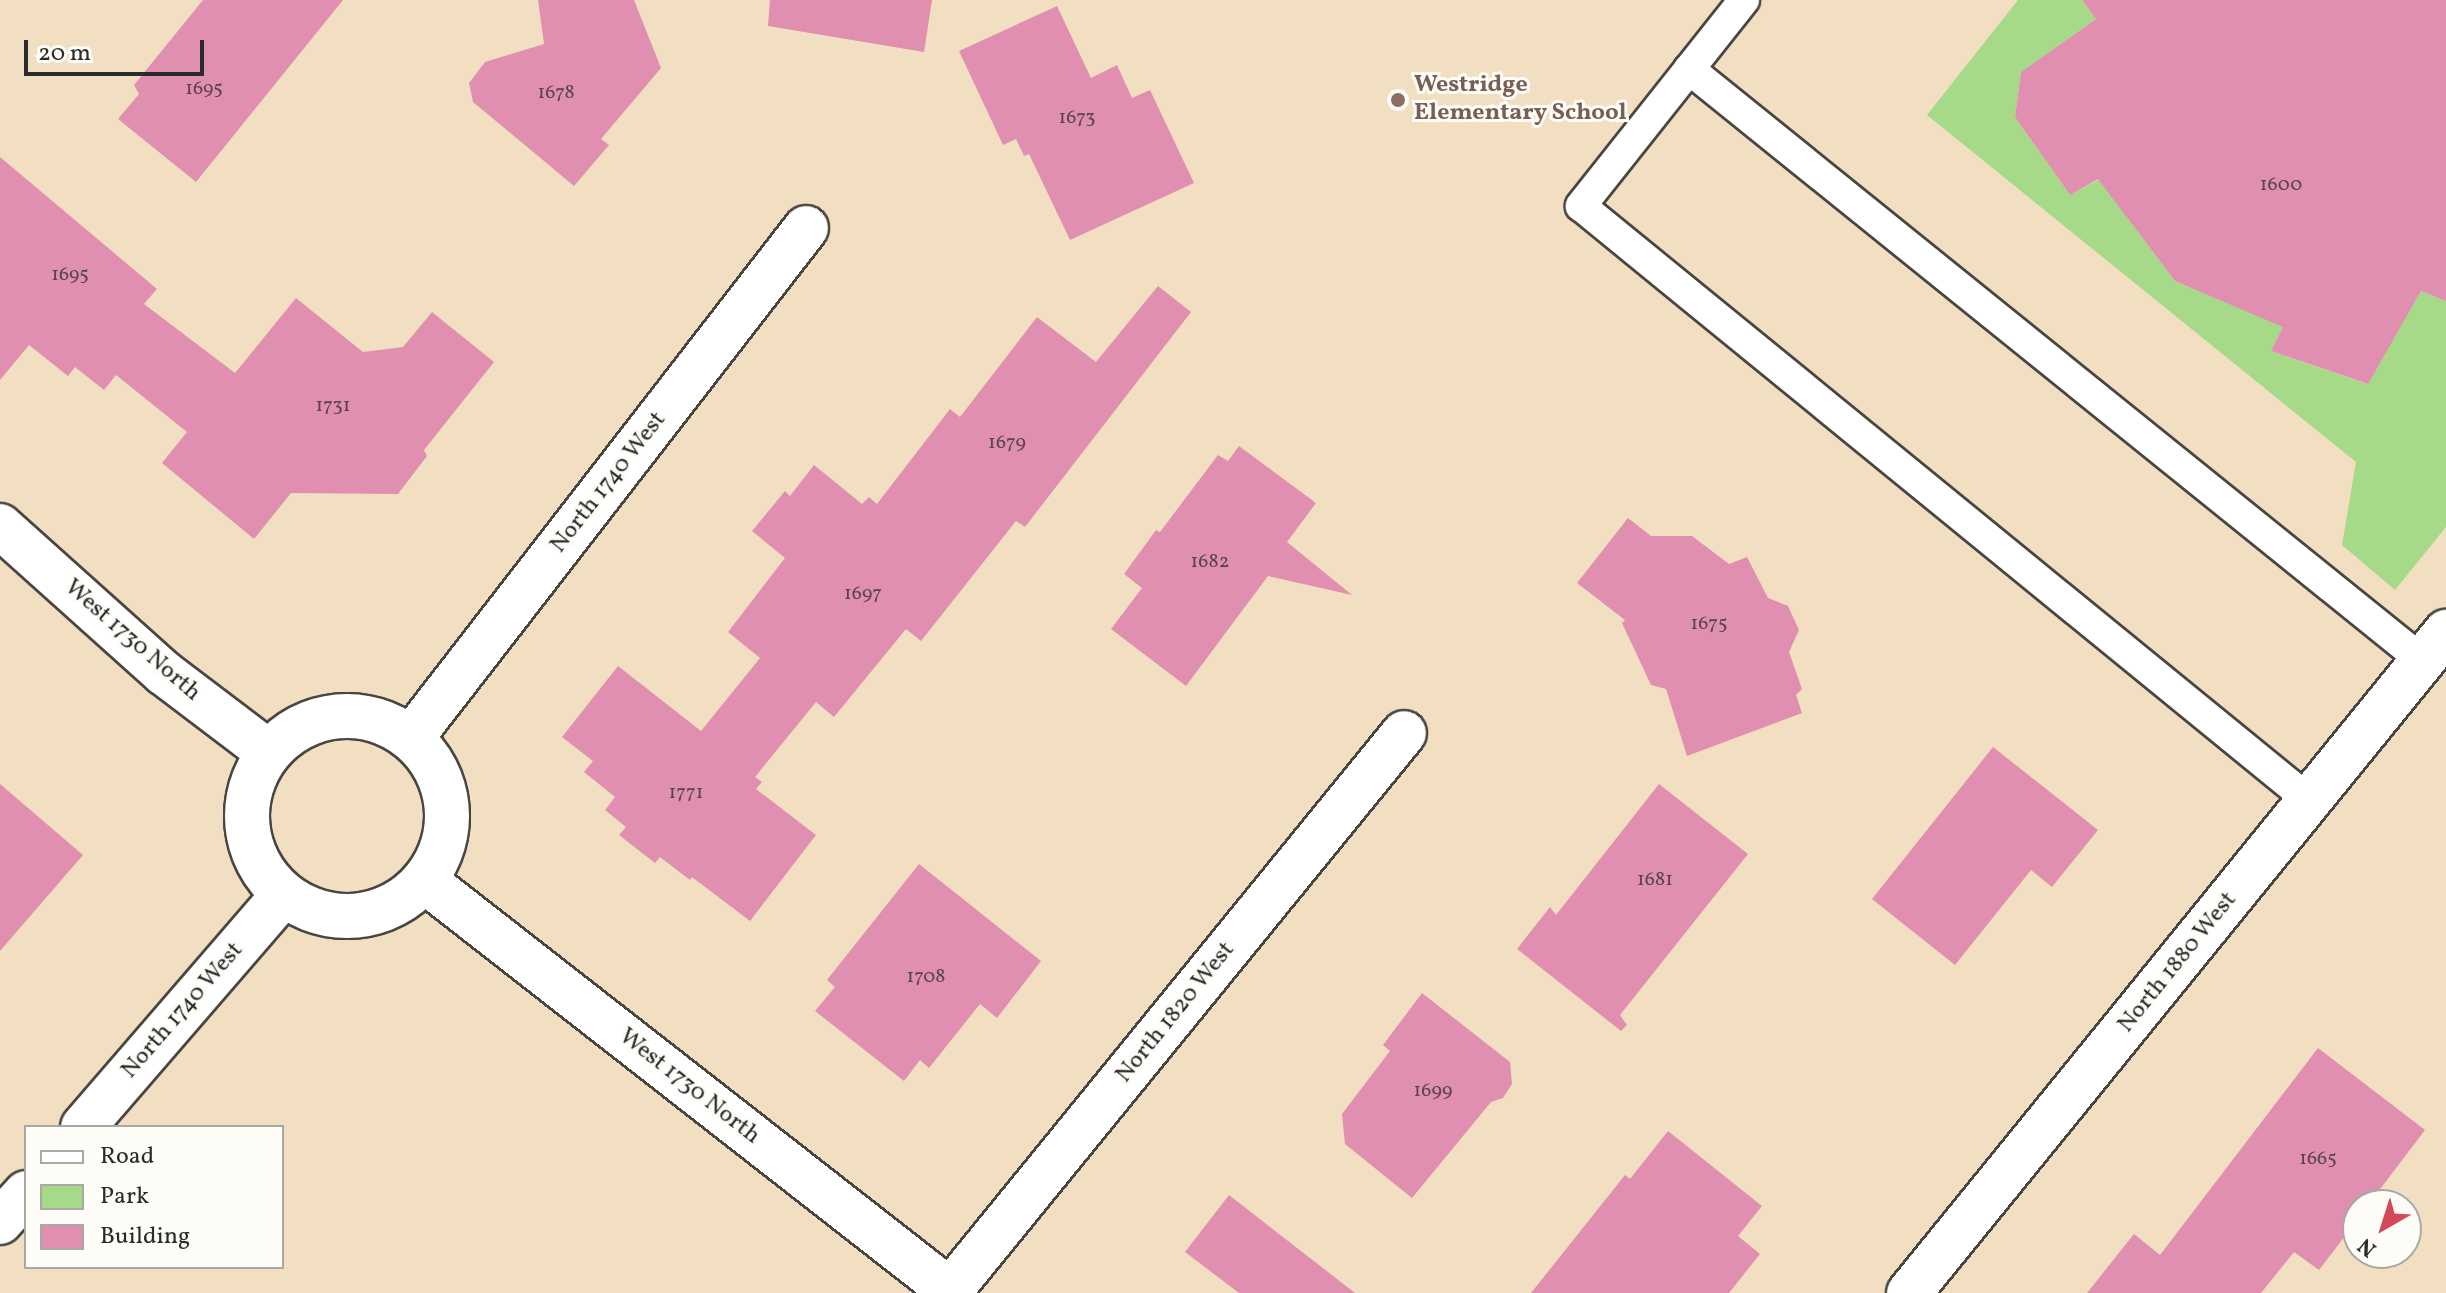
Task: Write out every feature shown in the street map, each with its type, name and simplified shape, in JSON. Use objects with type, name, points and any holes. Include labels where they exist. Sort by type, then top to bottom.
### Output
[{"type":"street","name":"North 1740 West","points":[[411,738],[806,228]]},
{"type":"street","name":"West 1730 North","points":[[0,526],[164,673],[268,752]]},
{"type":"street","name":"North 1880 West","points":[[1909,1293],[2434,647]]},
{"type":"street","points":[[336,716],[376,719],[411,738],[436,768],[447,807],[444,846],[425,881],[394,906],[357,917],[318,913],[283,895],[257,864],[246,826],[249,787],[268,752],[299,727],[336,716]]},
{"type":"street","name":"North 1820 West","points":[[950,1292],[1404,733]]},
{"type":"street","name":"West 1730 North","points":[[425,881],[950,1292]]},
{"type":"street","name":"North 1740 West","points":[[85,1125],[283,895]]},
{"type":"street","points":[[0,1222],[24,1195]]},
{"type":"lane","points":[[1744,0],[1581,206],[2310,801]]},
{"type":"lane","points":[[1689,69],[2434,647]]},
{"type":"green space","points":[[2018,0],[2082,0],[2096,19],[2021,72],[2015,117],[2070,195],[2107,175],[2133,206],[2126,216],[2175,281],[2237,307],[2291,312],[2271,351],[2367,384],[2421,291],[2446,301],[2446,527],[2395,590],[2342,545],[2356,462],[1927,115]]},
{"type":"building","points":[[203,0],[343,0],[196,182],[118,119],[139,94],[134,85]]},
{"type":"building","points":[[538,0],[634,0],[661,68],[601,139],[609,145],[574,186],[473,102],[469,83],[485,62],[544,44]]},
{"type":"building","points":[[770,0],[932,0],[924,52],[768,26]]},
{"type":"building","points":[[2082,0],[2446,0],[2446,301],[2421,291],[2368,384],[2271,351],[2283,327],[2175,281],[2098,179],[2070,195],[2015,117],[2021,72],[2096,19]]},
{"type":"building","points":[[1057,6],[1091,78],[1117,65],[1132,98],[1150,90],[1194,183],[1070,240],[1029,154],[1024,156],[1016,139],[1003,145],[959,51]]},
{"type":"building","points":[[0,157],[157,289],[144,304],[235,373],[296,298],[363,352],[403,347],[432,312],[494,362],[424,450],[427,456],[398,494],[291,493],[254,539],[162,463],[187,432],[116,375],[104,390],[75,367],[68,376],[29,345],[0,380]]},
{"type":"building","points":[[1158,286],[1191,312],[1025,527],[1016,521],[921,641],[906,629],[834,717],[816,702],[755,777],[762,782],[756,789],[816,835],[750,921],[692,877],[690,880],[660,857],[655,863],[619,835],[626,827],[605,810],[615,797],[584,772],[593,761],[562,737],[618,666],[701,731],[760,658],[728,632],[785,558],[752,531],[785,491],[790,496],[814,465],[862,504],[869,497],[877,504],[950,409],[960,417],[1037,317],[1096,362]]},
{"type":"building","points":[[1239,446],[1316,503],[1287,542],[1352,595],[1268,576],[1186,686],[1111,629],[1142,588],[1124,574],[1218,455],[1228,461]]},
{"type":"building","points":[[1628,518],[1651,536],[1692,536],[1729,564],[1747,557],[1768,598],[1788,606],[1799,630],[1789,652],[1802,689],[1796,695],[1802,713],[1687,756],[1666,689],[1651,685],[1622,623],[1625,620],[1577,583]]},
{"type":"building","points":[[1993,747],[2098,830],[2052,887],[2031,870],[1955,965],[1872,899]]},
{"type":"building","points":[[0,784],[83,855],[0,951]]},
{"type":"building","points":[[1659,784],[1748,854],[1620,1015],[1627,1025],[1621,1031],[1517,949],[1550,907],[1556,915]]},
{"type":"building","points":[[919,864],[1041,961],[997,1018],[980,1004],[929,1068],[920,1060],[904,1081],[815,1011],[835,987],[827,980]]},
{"type":"building","points":[[1422,993],[1510,1062],[1512,1084],[1503,1098],[1491,1102],[1412,1198],[1345,1144],[1342,1114],[1390,1051],[1383,1045]]},
{"type":"building","points":[[2318,1048],[2425,1130],[2380,1189],[2342,1189],[2342,1240],[2319,1270],[2294,1252],[2261,1293],[2087,1293],[2134,1234],[2160,1255]]},
{"type":"building","points":[[1668,1131],[1762,1206],[1738,1236],[1760,1254],[1729,1293],[1531,1293],[1625,1175],[1630,1179]]},
{"type":"building","points":[[1229,1195],[1355,1293],[1239,1293],[1185,1252]]},
{"type":"place","name":"Westridge Elementary School","points":[[1398,100]]}]
